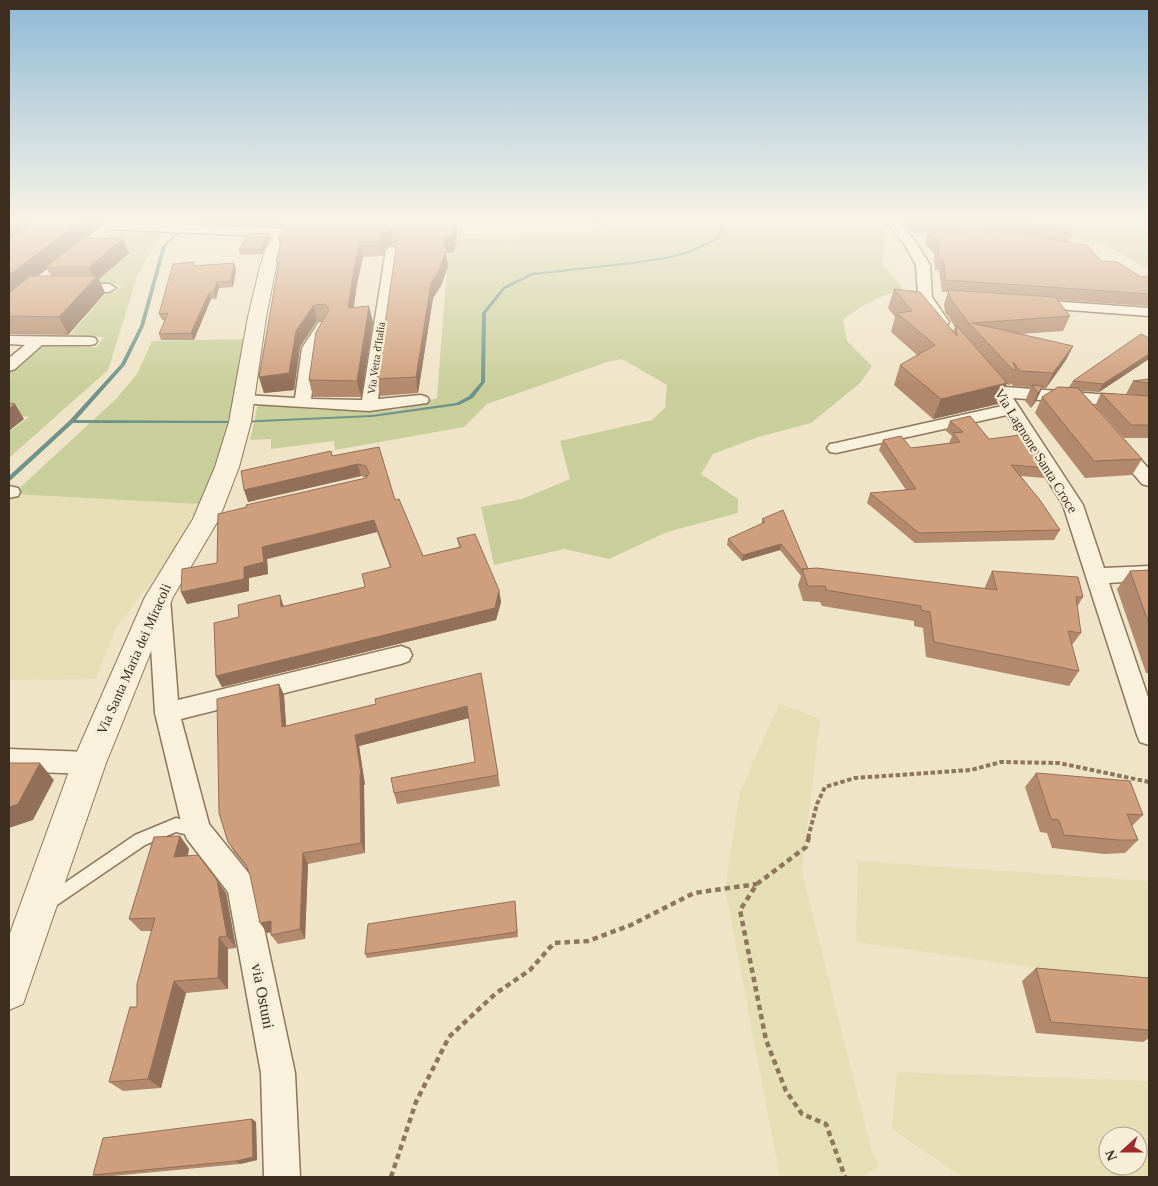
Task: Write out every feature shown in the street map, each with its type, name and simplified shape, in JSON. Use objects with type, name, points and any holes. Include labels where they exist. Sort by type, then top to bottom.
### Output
[{"type":"street","name":"Via Santa Maria dei Miracoli","points":[[9,990],[89,763],[158,597],[215,517],[240,422],[257,317],[266,276]]},
{"type":"street","name":"Via Vetta d'Italia","points":[[369,406],[388,276]]},
{"type":"street","points":[[924,276],[925,297],[951,334]]},
{"type":"street","points":[[64,287],[109,288]]},
{"type":"street","points":[[925,297],[945,298]]},
{"type":"street","points":[[1023,304],[1149,312]]},
{"type":"street","points":[[302,404],[310,348],[324,325]]},
{"type":"street","points":[[9,340],[90,341]]},
{"type":"street","points":[[9,366],[38,341]]},
{"type":"street","name":"Via Lagnone Santa Croce","points":[[976,363],[1001,392],[1073,505],[1149,735]]},
{"type":"street","points":[[1001,392],[1149,403]]},
{"type":"street","points":[[1076,398],[1094,418]]},
{"type":"street","name":"Via Vetta d'Italia","points":[[244,400],[369,406],[422,400]]},
{"type":"street","points":[[836,448],[1012,409]]},
{"type":"street","points":[[1106,432],[1149,480]]},
{"type":"street","points":[[1098,576],[1149,573]]},
{"type":"street","points":[[158,597],[167,713],[197,830]]},
{"type":"street","points":[[167,713],[401,655]]},
{"type":"street","points":[[9,760],[89,763]]},
{"type":"street","name":"via Ostuni","points":[[197,830],[241,886],[278,1073],[282,1177]]},
{"type":"lane","points":[[37,910],[140,840],[176,825],[197,830]]},
{"type":"path","points":[[845,1177],[826,1124],[802,1114],[786,1091],[766,1040],[752,982],[740,910],[757,884],[806,847],[817,804],[825,787],[855,778],[971,770],[1000,762],[1059,763],[1149,782]]},
{"type":"path","points":[[391,1177],[416,1102],[449,1037],[495,994],[530,970],[554,943],[588,941],[631,925],[694,893],[757,884]]},
{"type":"shaded area","points":[[13,494],[199,504],[173,553],[116,628],[96,679],[9,680],[9,498]]},
{"type":"shaded area","points":[[779,704],[820,719],[802,871],[870,1145],[879,1167],[862,1177],[780,1177],[725,888],[740,792]]},
{"type":"shaded area","points":[[858,861],[1149,881],[1149,984],[856,942]]},
{"type":"shaded area","points":[[897,1072],[1149,1081],[1149,1177],[962,1177],[892,1129]]},
{"type":"green space","points":[[99,276],[137,276],[108,370],[9,458],[9,432],[29,417],[9,414],[9,372],[42,346],[97,347],[104,337],[70,335],[107,292],[116,292],[122,285],[89,284]]},
{"type":"green space","points":[[446,276],[893,276],[903,289],[871,302],[843,320],[847,341],[872,366],[860,383],[811,423],[758,437],[713,454],[701,474],[738,499],[738,513],[667,532],[609,559],[564,549],[494,565],[481,507],[522,499],[570,479],[560,441],[652,420],[665,408],[667,385],[622,359],[607,362],[487,404],[464,427],[335,450],[334,441],[271,449],[271,439],[250,440],[258,404],[318,410],[397,410],[437,398]]},
{"type":"green space","points":[[247,339],[230,437],[213,479],[199,504],[13,494],[116,399],[137,374],[152,341]]},
{"type":"building","points":[[30,276],[97,276],[59,317],[9,316],[9,293]]},
{"type":"building","points":[[170,276],[232,276],[231,281],[217,282],[214,292],[209,293],[191,333],[159,334],[168,313],[159,314]]},
{"type":"building","points":[[277,276],[353,276],[348,308],[369,306],[357,381],[309,380],[316,332],[329,310],[325,304],[314,305],[296,331],[289,373],[259,377]]},
{"type":"building","points":[[392,276],[435,276],[431,283],[416,377],[377,379]]},
{"type":"building","points":[[945,276],[1149,276],[1149,294],[946,280]]},
{"type":"building","points":[[894,289],[920,292],[957,336],[956,325],[1007,383],[941,399],[900,365],[935,345],[897,313],[912,311]]},
{"type":"building","points":[[948,290],[1055,297],[1070,316],[972,323],[1073,346],[1053,373],[1020,371],[1013,362],[1016,370],[1013,370],[968,322],[950,298]]},
{"type":"building","points":[[1141,334],[1149,338],[1149,354],[1103,384],[1073,381]]},
{"type":"building","points":[[1149,379],[1149,383],[1133,381]]},
{"type":"building","points":[[1032,385],[1043,386],[1038,393]]},
{"type":"building","points":[[1058,387],[1078,388],[1142,459],[1094,461],[1042,397]]},
{"type":"building","points":[[1101,393],[1149,396],[1149,425],[1131,425]]},
{"type":"building","points":[[9,403],[15,404],[9,409]]},
{"type":"building","points":[[970,416],[989,439],[1028,434],[1049,468],[1011,465],[1040,500],[1060,530],[919,533],[870,493],[916,489],[883,440],[901,436],[911,448],[960,442],[953,433],[963,432],[950,421]]},
{"type":"building","points":[[379,447],[395,500],[399,499],[423,556],[461,547],[457,538],[475,534],[499,590],[495,608],[216,676],[214,623],[239,617],[238,605],[280,595],[281,607],[365,587],[362,574],[391,567],[374,520],[262,547],[264,562],[244,567],[244,579],[181,592],[182,569],[217,563],[218,514],[247,507],[246,505],[366,478],[369,473],[366,466],[358,464],[244,490],[241,471],[331,451],[332,456]]},
{"type":"building","points":[[783,510],[808,569],[802,569],[803,571],[781,544],[743,555],[728,539],[765,522],[762,519]]},
{"type":"building","points":[[817,568],[997,590],[992,571],[1078,577],[1083,597],[1076,597],[1081,633],[1068,631],[1079,671],[934,642],[930,612],[921,610],[921,606],[826,590],[825,586],[808,586],[802,569]]},
{"type":"building","points":[[1149,570],[1149,624],[1130,571]]},
{"type":"building","points":[[481,673],[498,775],[394,793],[391,778],[475,762],[467,706],[355,735],[361,774],[361,843],[303,853],[300,929],[271,935],[271,921],[260,923],[250,875],[246,865],[228,842],[219,813],[217,699],[279,684],[282,727],[376,704],[375,699]]},
{"type":"building","points":[[9,763],[40,763],[18,804],[9,807]]},
{"type":"building","points":[[1036,773],[1130,781],[1143,815],[1127,814],[1138,840],[1064,835],[1059,820],[1051,819]]},
{"type":"building","points":[[180,836],[174,857],[198,855],[217,880],[227,936],[219,937],[218,978],[174,981],[148,1079],[109,1082],[130,1007],[137,1007],[137,984],[155,918],[129,919],[154,837]]},
{"type":"building","points":[[515,901],[517,932],[365,954],[368,924]]},
{"type":"building","points":[[1036,968],[1149,978],[1149,1030],[1051,1022]]},
{"type":"building","points":[[252,1119],[253,1157],[236,1161],[93,1175],[103,1138]]},
{"type":"waterway","points":[[72,421],[123,365],[142,326],[156,276]]},
{"type":"waterway","points":[[72,421],[240,422],[372,416],[457,404],[471,397],[483,382],[484,313],[504,288],[527,276]]},
{"type":"waterway","points":[[9,479],[72,421]]}]
